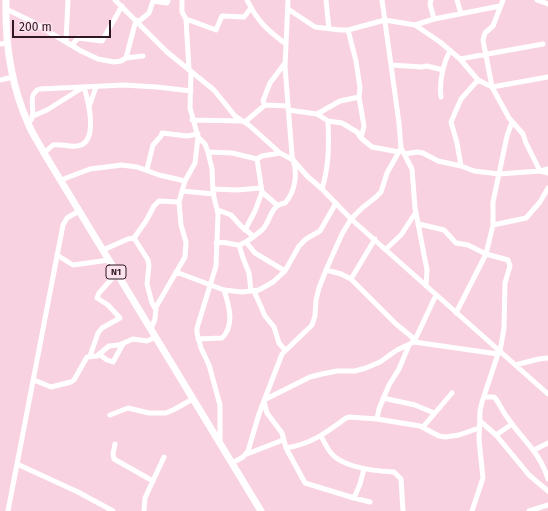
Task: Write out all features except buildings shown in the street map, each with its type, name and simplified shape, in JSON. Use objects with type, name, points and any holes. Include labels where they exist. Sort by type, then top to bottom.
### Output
[{"type":"highway","name":"N1","points":[[6,0],[4,43],[21,106],[28,123],[44,153],[261,511]]},
{"type":"street","points":[[6,20],[10,0]]},
{"type":"street","points":[[66,41],[68,0]]},
{"type":"street","points":[[115,0],[167,52],[214,90],[230,111],[280,153],[294,160],[307,176],[352,218],[499,352],[548,394]]},
{"type":"street","points":[[126,58],[137,21],[149,13],[153,0],[167,3],[167,0]]},
{"type":"street","points":[[182,0],[182,12],[186,19],[191,91],[190,108],[192,120],[198,136],[205,144],[208,152],[212,169],[213,192],[218,210],[216,243],[217,261],[197,328],[198,339],[209,365],[220,405],[220,444]]},
{"type":"street","points":[[247,0],[262,25],[286,44]]},
{"type":"street","points":[[216,243],[224,242],[239,245],[246,242],[262,230],[275,207],[285,203],[293,192],[296,167],[290,142],[285,62],[288,0]]},
{"type":"street","points":[[326,0],[329,29]]},
{"type":"street","points":[[382,0],[402,151],[412,169],[416,212],[427,270],[426,286]]},
{"type":"street","points":[[431,0],[430,4],[434,19]]},
{"type":"street","points":[[457,0],[461,14]]},
{"type":"street","points":[[503,0],[493,26],[485,33],[482,40],[492,87],[507,116],[524,134],[526,143],[540,170],[548,173]]},
{"type":"street","points":[[537,0],[548,4]]},
{"type":"street","points":[[72,45],[78,38],[102,41],[122,6]]},
{"type":"street","points":[[288,9],[315,27],[348,30],[385,20],[415,24],[500,6]]},
{"type":"street","points":[[186,19],[216,30],[222,16],[244,17],[251,8]]},
{"type":"street","points":[[8,10],[29,20],[89,55],[107,61],[117,62],[126,58],[143,56]]},
{"type":"street","points":[[415,24],[450,50],[478,80],[492,87],[548,77]]},
{"type":"street","points":[[348,30],[356,61],[360,88],[359,97],[364,126],[361,138]]},
{"type":"street","points":[[460,59],[543,44]]},
{"type":"street","points":[[441,97],[441,80],[450,50]]},
{"type":"street","points":[[265,105],[263,101],[270,83],[285,62]]},
{"type":"street","points":[[391,65],[427,66],[443,70]]},
{"type":"street","points":[[0,80],[13,77]]},
{"type":"street","points":[[461,166],[451,122],[461,100],[478,80]]},
{"type":"street","points":[[28,123],[31,121],[33,116],[32,98],[37,90],[52,88],[134,86],[191,91]]},
{"type":"street","points":[[33,116],[47,110],[84,87]]},
{"type":"street","points":[[44,153],[53,145],[75,146],[84,144],[89,136],[91,129],[89,107],[84,87]]},
{"type":"street","points":[[89,107],[96,87]]},
{"type":"street","points":[[317,114],[340,101],[359,97]]},
{"type":"street","points":[[192,120],[243,121],[265,105],[288,108],[317,114],[328,121],[348,126],[357,132],[361,138],[372,147],[417,152],[438,161],[461,166],[474,171],[499,174],[548,169]]},
{"type":"street","points":[[322,189],[327,172],[329,156],[328,121]]},
{"type":"street","points":[[456,313],[486,254],[493,225],[493,202],[507,136],[512,122]]},
{"type":"street","points":[[147,169],[152,149],[162,133],[198,136]]},
{"type":"street","points":[[151,329],[155,319],[156,310],[184,257],[186,242],[181,225],[179,202],[185,181],[195,163],[198,136]]},
{"type":"street","points":[[247,454],[279,359],[285,350],[312,326],[314,321],[316,300],[326,270],[342,234],[352,218],[378,195],[387,173],[402,151]]},
{"type":"street","points":[[208,152],[232,153],[257,159],[280,153]]},
{"type":"street","points":[[245,230],[255,211],[262,190],[257,159]]},
{"type":"street","points":[[61,180],[90,169],[128,165],[147,169],[159,175],[185,181]]},
{"type":"street","points":[[493,225],[526,218],[540,202],[548,188]]},
{"type":"street","points":[[182,191],[213,192],[224,190],[262,190],[278,205]]},
{"type":"street","points":[[103,250],[128,239],[134,238],[159,201],[179,202]]},
{"type":"street","points":[[176,272],[224,290],[253,291],[266,287],[285,271],[299,246],[306,239],[320,231],[336,203]]},
{"type":"street","points":[[218,210],[231,215],[253,236]]},
{"type":"street","points":[[8,511],[63,225],[67,218],[79,211]]},
{"type":"street","points":[[386,249],[400,235],[416,212]]},
{"type":"street","points":[[419,224],[444,230],[456,243],[468,245],[486,254],[508,260],[510,266],[505,283],[504,328],[499,352],[484,397],[480,421],[479,440],[483,478],[472,511]]},
{"type":"street","points":[[134,238],[148,260],[149,266],[147,284],[152,304],[156,310]]},
{"type":"street","points":[[351,279],[375,239]]},
{"type":"street","points":[[246,242],[255,253],[285,271]]},
{"type":"street","points":[[239,245],[249,273],[253,291],[265,316],[274,327],[279,343],[285,350]]},
{"type":"street","points":[[57,255],[73,266],[110,260]]},
{"type":"street","points":[[326,270],[341,274],[351,279],[396,324],[412,337],[412,343]]},
{"type":"street","points":[[90,356],[98,333],[102,328],[120,318],[108,305],[97,298],[99,293],[117,273]]},
{"type":"street","points":[[198,339],[222,338],[228,330],[230,307],[224,290]]},
{"type":"street","points":[[377,419],[379,408],[389,385],[399,369],[436,295]]},
{"type":"street","points":[[34,380],[51,387],[71,382],[74,380],[85,359],[90,356],[99,354],[109,346],[116,346],[133,339],[148,340],[156,337]]},
{"type":"street","points":[[265,400],[310,377],[337,371],[355,371],[366,368],[380,362],[397,350],[412,343],[499,352]]},
{"type":"street","points":[[99,354],[107,360],[113,362],[122,344]]},
{"type":"street","points":[[515,365],[538,358],[548,358]]},
{"type":"street","points":[[423,427],[452,393]]},
{"type":"street","points":[[484,397],[494,397],[496,399],[512,424],[534,450],[543,464],[548,479]]},
{"type":"street","points":[[384,398],[415,405],[434,413]]},
{"type":"street","points":[[110,415],[128,408],[149,413],[166,413],[193,399]]},
{"type":"street","points":[[265,400],[268,413],[282,433],[286,448],[305,483],[370,502]]},
{"type":"street","points":[[260,412],[268,413]]},
{"type":"street","points":[[286,448],[300,446],[321,436],[346,418],[354,416],[423,427],[439,436],[445,437],[459,435],[479,428]]},
{"type":"street","points":[[480,421],[496,435],[529,475],[548,491]]},
{"type":"street","points":[[496,435],[512,424]]},
{"type":"street","points":[[321,436],[332,454],[336,457],[364,469],[394,472],[398,475],[401,478],[403,511]]},
{"type":"street","points":[[232,463],[247,454],[283,440]]},
{"type":"street","points":[[534,450],[548,443]]},
{"type":"street","points":[[115,444],[113,454],[114,459],[153,481]]},
{"type":"street","points":[[144,511],[146,498],[164,457]]},
{"type":"street","points":[[17,464],[78,492],[113,511]]},
{"type":"street","points":[[354,498],[364,469]]},
{"type":"street","points":[[529,511],[548,505]]}]
